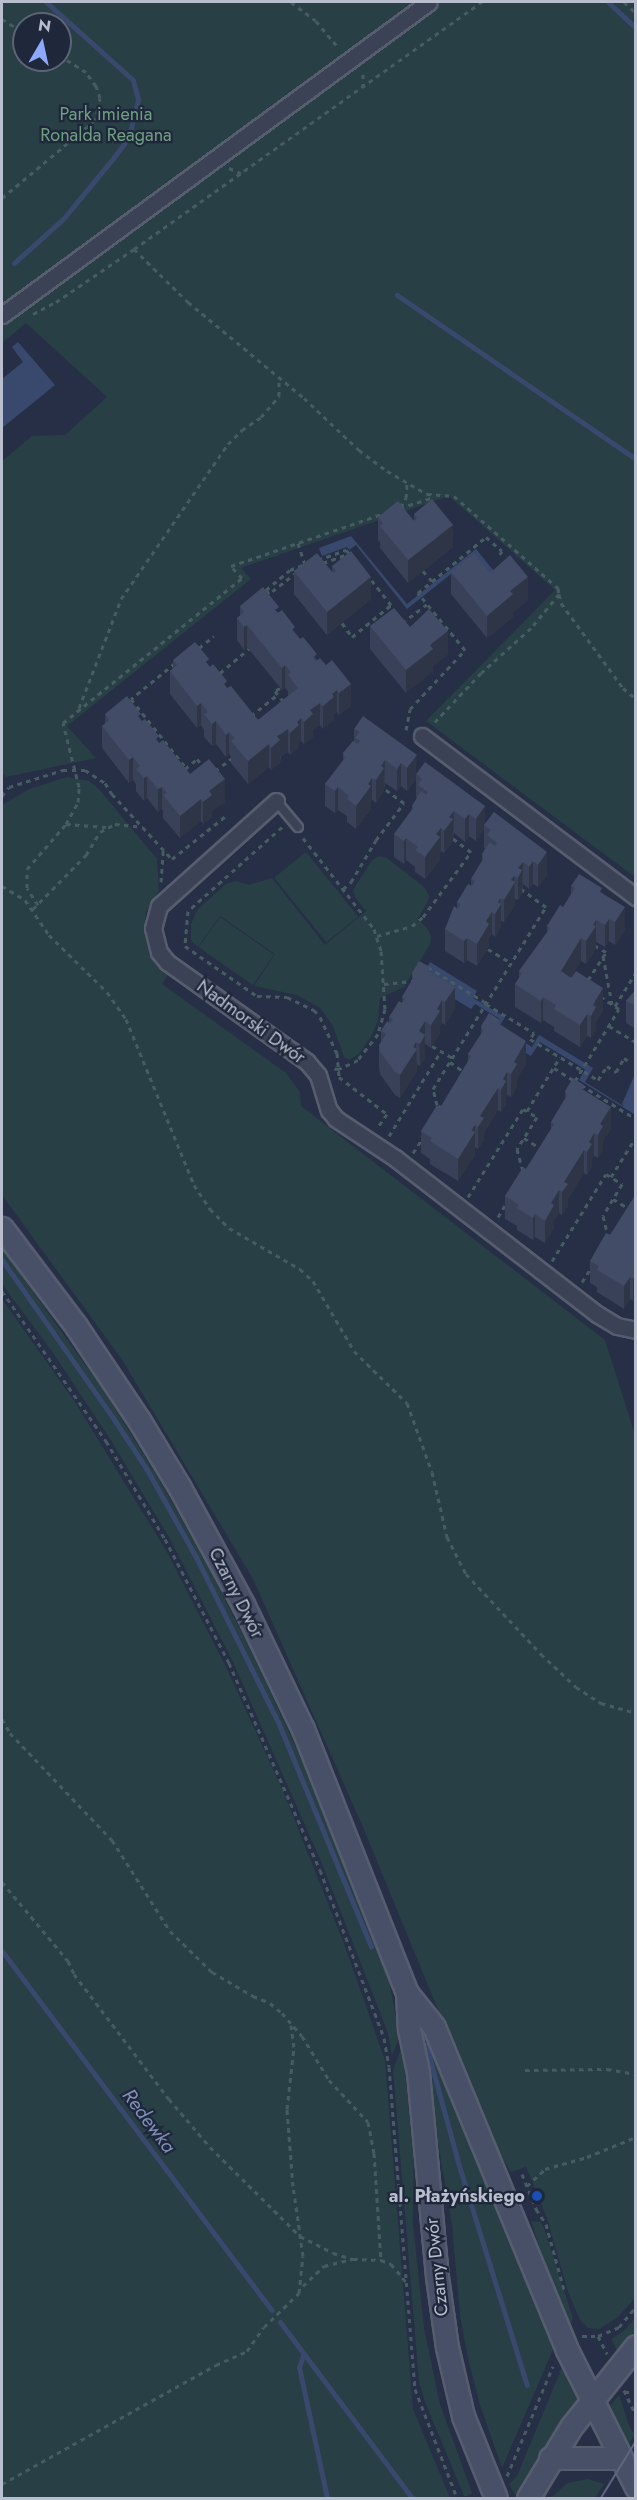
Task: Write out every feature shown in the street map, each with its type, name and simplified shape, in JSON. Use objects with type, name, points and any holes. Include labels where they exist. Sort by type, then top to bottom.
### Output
[{"type":"main road","name":"Czarny Dwór","points":[[2,1228],[76,1326],[139,1420],[243,1604],[303,1729],[407,1992],[434,2027],[576,2339],[591,2399],[636,2487]]},
{"type":"main road","name":"Czarny Dwór","points":[[407,1992],[409,2029],[417,2072],[437,2277],[447,2347],[463,2416],[494,2495]]},
{"type":"main road","points":[[528,2499],[550,2458],[591,2399],[636,2346]]},
{"type":"main road","points":[[550,2458],[620,2458]]},
{"type":"street","points":[[2,315],[429,2]]},
{"type":"street","points":[[422,736],[636,897]]},
{"type":"street","name":"Nadmorski Dwór","points":[[276,801],[159,906],[153,928],[157,946],[167,962],[315,1069],[329,1110],[336,1119],[394,1158],[597,1314],[617,1326],[636,1330]]},
{"type":"lane","points":[[276,801],[298,827]]},
{"type":"path","points":[[291,2],[316,21],[349,61]]},
{"type":"path","points":[[25,318],[56,302],[134,249],[482,2]]},
{"type":"path","points":[[624,2],[636,13]]},
{"type":"path","points":[[2,198],[93,122],[100,98],[96,86],[86,72],[72,63]]},
{"type":"path","points":[[363,71],[363,88]]},
{"type":"path","points":[[230,168],[241,173]]},
{"type":"path","points":[[134,249],[188,302],[240,343],[325,417],[359,450],[407,484],[435,496]]},
{"type":"path","points":[[78,711],[121,599],[228,444],[242,430],[261,417],[279,396],[278,378]]},
{"type":"path","points":[[407,484],[406,498],[399,508],[435,496],[454,496],[558,588],[561,603],[609,669],[636,699]]},
{"type":"path","points":[[38,904],[27,888],[27,869],[66,824],[78,802],[79,787],[63,723],[242,578],[231,566],[387,512]]},
{"type":"path","points":[[415,703],[465,650],[418,593],[467,556],[486,537],[502,551],[500,554]]},
{"type":"path","points":[[298,543],[305,564]]},
{"type":"path","points":[[346,550],[353,558],[349,560],[345,555],[293,574],[269,594],[266,590],[290,570],[305,564],[346,550]]},
{"type":"path","points":[[423,571],[432,581]]},
{"type":"path","points":[[342,623],[352,637],[391,605],[366,573]]},
{"type":"path","points":[[422,736],[481,673],[531,628],[559,594]]},
{"type":"path","points":[[388,608],[400,625],[427,604]]},
{"type":"path","points":[[206,656],[198,647],[214,636]]},
{"type":"path","points":[[220,673],[249,649]]},
{"type":"path","points":[[181,659],[131,699],[186,768]]},
{"type":"path","points":[[213,665],[224,678]]},
{"type":"path","points":[[280,688],[275,692],[288,707]]},
{"type":"path","points":[[256,726],[249,718],[278,694]]},
{"type":"path","points":[[247,707],[253,714]]},
{"type":"path","points":[[155,742],[161,737]]},
{"type":"path","points":[[180,773],[197,759],[210,775],[232,758]]},
{"type":"path","points":[[2,795],[9,787],[63,770],[85,770],[105,783],[172,859],[227,814]]},
{"type":"path","points":[[343,889],[351,882],[376,840],[404,802],[382,787]]},
{"type":"path","points":[[291,819],[188,911],[185,946],[257,996],[287,997],[314,1010],[320,1017],[337,1053],[339,1077],[387,1114],[375,1131]]},
{"type":"path","points":[[66,824],[108,827]]},
{"type":"path","points":[[33,909],[86,855],[100,832],[115,824],[143,827]]},
{"type":"path","points":[[298,827],[302,837],[377,936],[384,984],[385,1009],[378,1034],[358,1060],[339,1069],[315,1069]]},
{"type":"path","points":[[377,936],[412,926],[420,921],[430,908],[471,852],[451,837]]},
{"type":"path","points":[[2,886],[19,895],[33,909],[49,935],[107,992],[126,1019],[194,1185],[210,1209],[229,1228],[300,1269],[313,1281],[354,1351],[407,1403],[432,1472],[447,1538],[466,1574],[541,1654],[576,1687],[601,1703],[636,1713]]},
{"type":"path","points":[[436,1116],[442,1108],[437,1105],[434,1089],[546,907],[520,888]]},
{"type":"path","points":[[584,987],[606,952],[594,945]]},
{"type":"path","points":[[488,949],[511,963]]},
{"type":"path","points":[[603,956],[613,1005]]},
{"type":"path","points":[[426,965],[474,995],[485,1005],[534,1033],[530,1039],[598,1080],[607,1066],[616,1072],[624,1058],[630,1062]]},
{"type":"path","points":[[613,1005],[636,972]]},
{"type":"path","points":[[384,984],[413,982],[419,973]]},
{"type":"path","points":[[575,1081],[620,1009],[593,992]]},
{"type":"path","points":[[609,1026],[636,1042]]},
{"type":"path","points":[[432,1046],[453,1058]]},
{"type":"path","points":[[381,1136],[386,1140],[441,1051]]},
{"type":"path","points":[[527,1111],[560,1057]]},
{"type":"path","points":[[450,1062],[470,1075]]},
{"type":"path","points":[[554,1068],[636,1119]]},
{"type":"path","points":[[466,1201],[523,1108],[537,1117],[517,1149],[524,1175]]},
{"type":"path","points":[[418,1145],[423,1137]]},
{"type":"path","points":[[611,1177],[636,1137]]},
{"type":"path","points":[[524,1138],[550,1154]]},
{"type":"path","points":[[405,1154],[410,1158]]},
{"type":"path","points":[[549,1265],[606,1174],[622,1184],[603,1216],[609,1239],[606,1245]]},
{"type":"path","points":[[503,1210],[513,1193]]},
{"type":"path","points":[[613,1198],[636,1213]]},
{"type":"path","points":[[587,1274],[592,1266]]},
{"type":"path","points":[[2,1291],[80,1400],[165,1539],[250,1706],[316,1860],[387,2049],[415,2389],[456,2499]]},
{"type":"path","points":[[2,1719],[10,1733],[112,1840],[170,1931],[212,1972],[253,1996],[270,2003],[290,2022],[302,2036],[329,2080],[368,2122],[374,2153],[381,2260]]},
{"type":"path","points":[[2,1882],[68,1961],[74,1974],[169,2099],[210,2147],[300,2236],[333,2253],[353,2259],[381,2260],[391,2264],[407,2283]]},
{"type":"path","points":[[290,2022],[294,2031],[294,2047],[287,2109],[292,2187],[303,2256],[301,2287]]},
{"type":"path","points":[[525,2070],[607,2069],[636,2074]]},
{"type":"path","points":[[527,2186],[545,2169],[587,2157],[636,2137]]},
{"type":"path","points":[[522,2174],[546,2224],[565,2290]]},
{"type":"path","points":[[2,2484],[216,2365],[247,2351],[264,2327],[295,2299],[301,2287],[324,2266],[353,2259]]},
{"type":"path","points":[[494,2495],[510,2474],[558,2355],[576,2339],[598,2336],[619,2327],[636,2307]]},
{"type":"path","points":[[625,2392],[636,2392]]},
{"type":"green space","name":"Park imienia Ronalda Reagana","points":[[2,2],[635,2],[635,877],[426,721],[555,590],[449,496],[241,568],[251,579],[67,726],[96,758],[6,777],[2,773],[2,461],[32,436],[65,435],[107,397],[26,323],[2,343]]},
{"type":"green space","points":[[67,777],[89,781],[99,789],[157,859],[159,890],[146,912],[144,932],[150,952],[169,973],[162,984],[286,1073],[300,1092],[301,1106],[605,1340],[636,1438],[636,2297],[617,2318],[599,2329],[588,2328],[580,2320],[568,2292],[547,2218],[526,2167],[511,2172],[491,2139],[363,1827],[253,1579],[123,1361],[2,1195],[2,805],[29,789]]},
{"type":"green space","points":[[306,852],[358,917],[326,942],[274,878]]},
{"type":"green space","points":[[379,856],[387,858],[425,888],[429,895],[428,901],[418,919],[428,929],[431,936],[430,944],[404,987],[380,998],[378,1020],[372,1035],[359,1054],[349,1060],[344,1057],[333,1026],[320,1008],[297,995],[254,986],[275,954],[220,916],[198,947],[191,940],[191,924],[197,910],[226,884],[236,881],[249,885],[272,878],[325,945],[366,911],[355,897],[353,890],[372,860]]},
{"type":"green space","points":[[220,917],[274,955],[253,985],[199,947]]},
{"type":"green space","points":[[2,1249],[100,1385],[156,1474],[211,1572],[252,1653],[296,1747],[388,1976],[400,2036],[392,2056],[388,2033],[320,1859],[233,1662],[170,1539],[110,1439],[51,1350],[2,1284]]},
{"type":"green space","points":[[2,1299],[75,1402],[167,1552],[225,1665],[283,1791],[343,1941],[385,2060],[413,2409],[450,2498],[2,2498]]},
{"type":"green space","points":[[419,2031],[425,2033],[555,2345],[502,2468],[480,2405],[460,2315],[452,2225]]},
{"type":"green space","points":[[402,2046],[405,2046],[414,2134],[413,2223],[424,2328],[440,2404],[472,2493],[467,2496],[464,2496],[419,2382],[393,2070]]},
{"type":"green space","points":[[531,2221],[540,2222],[544,2228],[573,2318],[569,2329],[554,2295]]},
{"type":"green space","points":[[635,2318],[635,2331],[617,2350],[611,2339],[624,2331]]},
{"type":"green space","points":[[563,2365],[578,2396],[577,2401],[554,2433],[521,2491],[515,2495],[509,2484],[517,2476]]},
{"type":"green space","points":[[619,2395],[630,2428],[635,2434],[626,2448],[607,2409]]},
{"type":"green space","points":[[588,2479],[604,2484],[595,2498],[551,2498],[567,2483]]},
{"type":"water","points":[[18,342],[55,385],[2,428],[2,379],[23,362],[12,347]]},
{"type":"water","points":[[351,536],[407,604],[476,549],[497,575],[493,578],[471,558],[407,609],[356,545],[349,550],[347,547],[322,556],[319,548]]},
{"type":"water","points":[[430,962],[477,991],[473,998],[505,1017],[499,1027],[532,1047],[539,1035],[593,1068],[585,1082],[625,1107],[622,1104],[635,1074],[634,1114],[579,1080],[585,1070],[583,1068],[540,1042],[531,1056],[511,1044],[495,1028],[500,1019],[475,1004],[471,1009],[420,978]]},
{"type":"building","points":[[432,499],[453,525],[408,560],[380,526],[383,523],[378,517],[398,501],[414,521],[417,518],[414,514]]},
{"type":"building","points":[[351,551],[371,577],[327,612],[294,571],[317,553],[333,573],[336,571],[332,566]]},
{"type":"building","points":[[474,553],[490,573],[510,555],[528,577],[510,591],[513,594],[487,616],[451,572]]},
{"type":"building","points":[[263,587],[279,607],[275,610],[278,613],[282,610],[295,627],[292,630],[300,639],[303,637],[317,654],[313,658],[316,661],[320,658],[326,665],[332,660],[351,684],[339,693],[337,690],[332,694],[334,697],[323,706],[320,703],[310,710],[313,714],[304,722],[301,718],[297,722],[299,725],[290,733],[288,729],[277,736],[280,740],[271,748],[269,744],[248,761],[231,741],[235,738],[229,732],[226,735],[216,721],[212,724],[204,714],[208,712],[201,703],[197,706],[170,671],[177,665],[173,660],[195,642],[209,659],[206,662],[210,667],[213,664],[227,681],[224,684],[227,688],[231,686],[258,720],[298,688],[288,675],[291,672],[285,665],[282,668],[247,625],[244,627],[237,618],[244,612],[240,606]]},
{"type":"building","points":[[394,608],[410,627],[429,609],[448,631],[430,645],[433,649],[406,670],[370,626]]},
{"type":"building","points":[[127,696],[141,714],[138,716],[142,721],[145,719],[159,736],[156,739],[159,743],[163,740],[190,774],[209,759],[225,779],[209,791],[212,795],[203,802],[201,799],[180,816],[163,795],[167,793],[162,787],[158,789],[147,776],[144,778],[136,769],[140,766],[133,757],[129,760],[102,726],[109,720],[105,714]]},
{"type":"building","points":[[363,716],[417,755],[407,768],[401,763],[397,769],[385,760],[381,766],[384,768],[376,780],[372,778],[368,784],[371,786],[356,806],[338,787],[335,791],[325,784],[345,758],[343,753],[353,741],[358,744],[360,741],[355,738],[359,732],[354,729]]},
{"type":"building","points":[[425,762],[485,806],[476,819],[469,814],[465,819],[454,811],[449,817],[453,819],[444,831],[441,828],[436,834],[440,837],[425,857],[415,850],[418,847],[406,838],[404,841],[394,834],[413,808],[421,791],[426,795],[428,792],[418,785],[422,779],[416,774]]},
{"type":"building","points":[[494,812],[547,852],[538,865],[533,861],[529,867],[523,862],[518,868],[522,870],[518,878],[514,876],[511,880],[515,882],[504,900],[500,898],[498,902],[501,904],[495,914],[492,912],[486,921],[489,924],[477,944],[467,938],[464,941],[445,929],[454,906],[458,909],[460,904],[457,902],[468,884],[472,886],[475,881],[471,879],[483,859],[482,854],[490,842],[495,846],[497,843],[487,835],[491,830],[484,825]]},
{"type":"building","points":[[579,874],[602,888],[600,892],[625,907],[615,922],[609,919],[605,925],[596,920],[593,925],[596,926],[586,941],[581,938],[561,971],[571,978],[576,971],[603,988],[593,1005],[596,1007],[591,1016],[587,1014],[580,1025],[554,1009],[556,1005],[543,997],[541,1001],[515,984],[522,973],[519,971],[550,928],[547,926],[560,905],[563,907],[575,888],[571,886]]},
{"type":"building","points":[[419,961],[430,967],[428,971],[455,987],[445,1002],[442,1000],[437,1009],[440,1011],[431,1025],[425,1021],[419,1031],[425,1035],[420,1044],[416,1042],[413,1047],[417,1049],[400,1075],[395,1072],[380,1052],[379,1045],[386,1034],[381,1031],[387,1021],[390,1023],[393,1019],[389,1017],[399,1001],[402,1003],[405,999],[402,997],[413,978],[412,973]]},
{"type":"building","points":[[636,989],[636,1006],[626,1001]]},
{"type":"building","points":[[489,1013],[500,1020],[498,1023],[526,1041],[514,1062],[517,1064],[511,1074],[507,1072],[503,1079],[506,1081],[501,1090],[498,1088],[480,1116],[484,1118],[478,1127],[475,1125],[471,1130],[475,1132],[458,1159],[430,1141],[432,1138],[421,1131],[437,1105],[440,1108],[471,1056],[468,1054],[483,1031],[481,1026]]},
{"type":"building","points":[[573,1078],[584,1085],[582,1089],[611,1107],[600,1124],[603,1126],[598,1135],[594,1133],[589,1142],[592,1144],[587,1152],[584,1150],[564,1182],[568,1184],[562,1192],[559,1190],[551,1203],[554,1205],[545,1221],[535,1214],[533,1218],[517,1208],[519,1205],[505,1196],[523,1167],[526,1169],[554,1124],[551,1122],[567,1096],[565,1091]]},
{"type":"building","points":[[636,1194],[636,1275],[633,1279],[630,1277],[624,1286],[597,1270],[599,1266],[590,1261],[606,1233],[610,1235]]},
{"type":"waterway","points":[[14,263],[63,219],[124,144],[131,128],[138,99],[133,80],[46,2]]},
{"type":"waterway","points":[[608,2],[636,28]]},
{"type":"waterway","points":[[397,295],[636,459]]},
{"type":"waterway","points":[[2,1260],[146,1468],[196,1557],[278,1722],[371,1947]]},
{"type":"waterway","name":"Redewka","points":[[2,1951],[272,2310]]},
{"type":"waterway","points":[[426,2045],[460,2169],[527,2385]]},
{"type":"waterway","name":"Redewka","points":[[280,2322],[412,2498]]},
{"type":"waterway","points":[[303,2355],[299,2367],[327,2498]]},
{"type":"tram line","points":[[601,2498],[636,2441]]},
{"type":"place","name":"al. Płażyńskiego","points":[[537,2196]]}]
